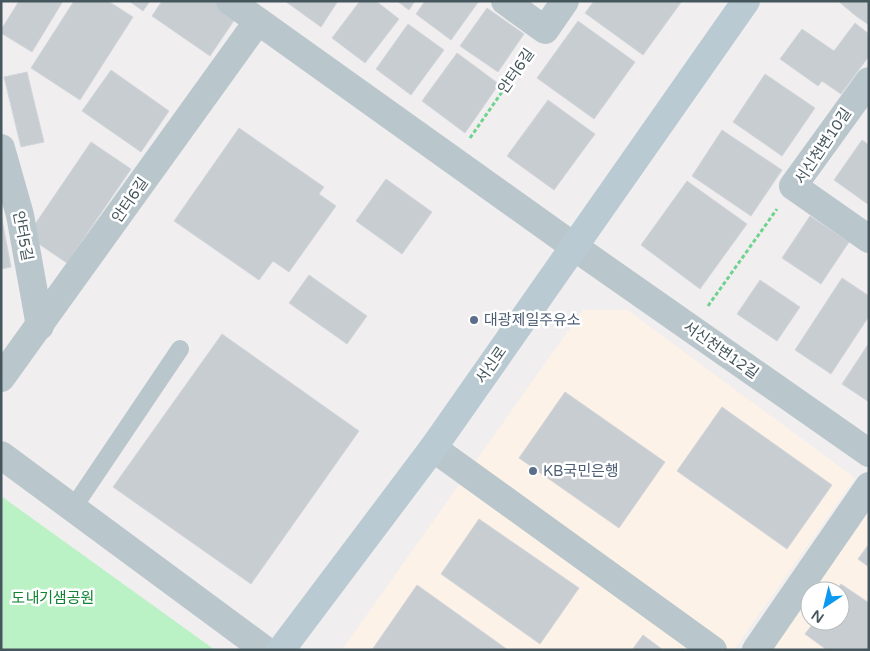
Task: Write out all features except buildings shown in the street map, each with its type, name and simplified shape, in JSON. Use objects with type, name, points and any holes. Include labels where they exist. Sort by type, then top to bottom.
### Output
[{"type":"street","points":[[230,1],[573,246]]},
{"type":"street","points":[[505,1],[545,30],[565,1]]},
{"type":"street","name":"서신로","points":[[281,650],[433,448],[746,1]]},
{"type":"street","name":"안터6길","points":[[1,378],[258,21]]},
{"type":"street","name":"서신천변10길","points":[[869,81],[793,186],[869,239]]},
{"type":"street","name":"안터5길","points":[[1,148],[20,216],[40,326]]},
{"type":"street","name":"서신천변12길","points":[[573,246],[869,453]]},
{"type":"street","points":[[433,448],[713,650]]},
{"type":"street","points":[[1,455],[265,650]]},
{"type":"street","points":[[762,641],[869,486]]},
{"type":"lane","points":[[73,508],[180,349]]},
{"type":"path","name":"안터6길","points":[[454,161],[545,30]]},
{"type":"path","points":[[691,328],[793,186]]},
{"type":"shaded area","points":[[583,310],[627,310],[855,478],[734,650],[342,650]]},
{"type":"shaded area","points":[[869,506],[869,650],[768,650],[800,604],[800,631],[850,631],[850,581],[816,581]]},
{"type":"green space","name":"도내기샘공원","points":[[1,496],[215,650],[1,650]]},
{"type":"place","name":"대광제일주유소","points":[[474,320]]},
{"type":"place","name":"KB국민은행","points":[[533,471]]}]
